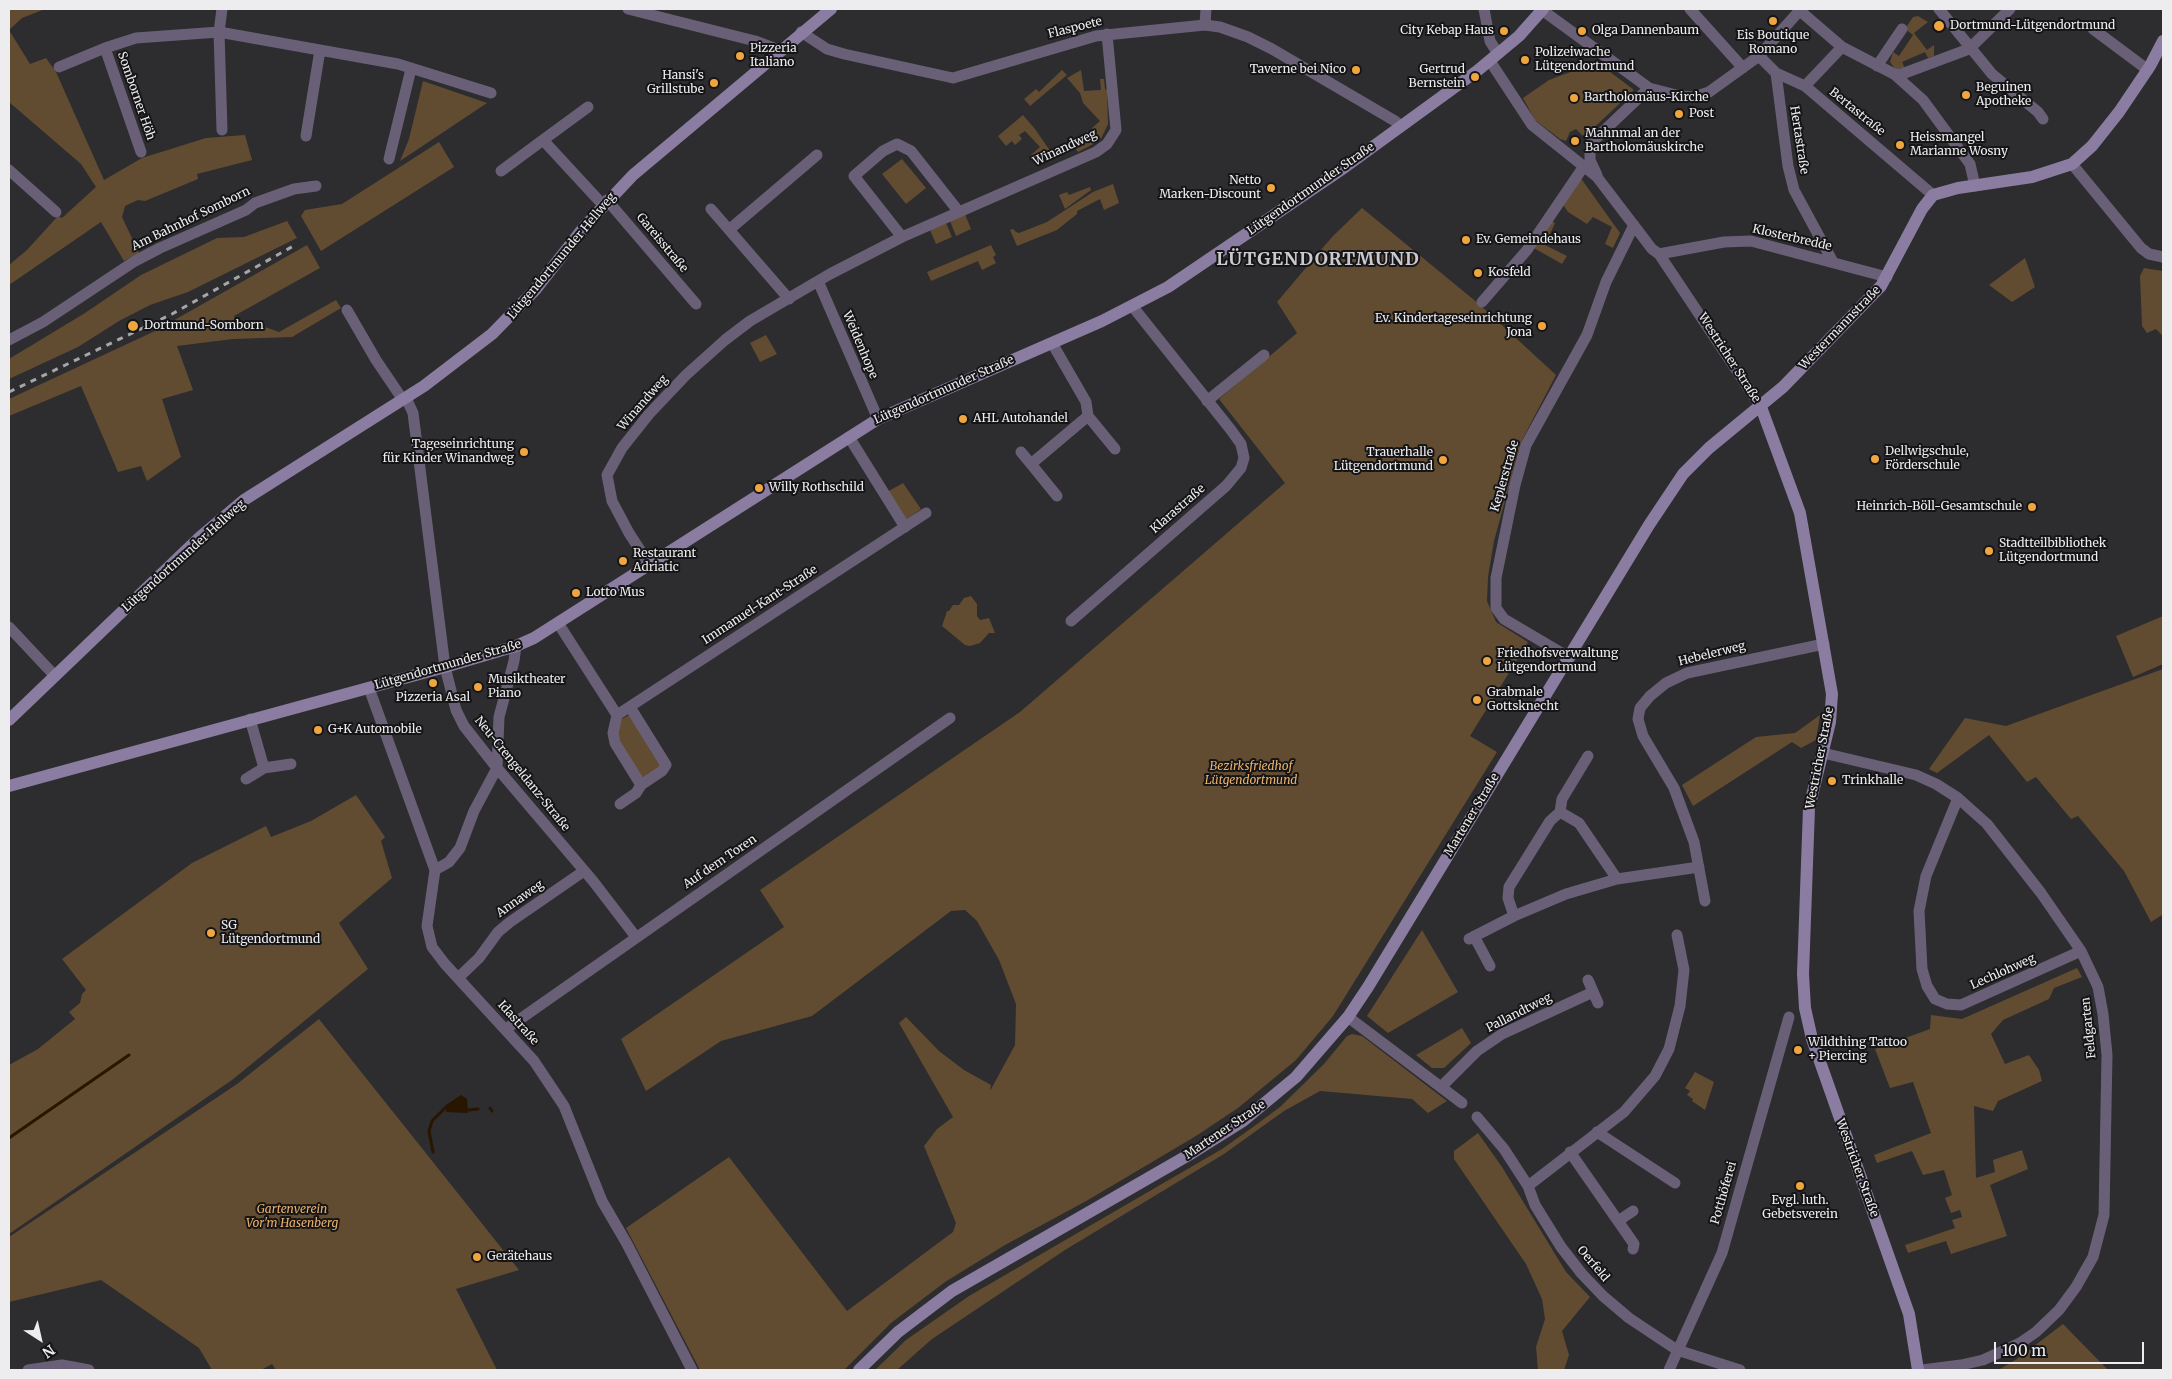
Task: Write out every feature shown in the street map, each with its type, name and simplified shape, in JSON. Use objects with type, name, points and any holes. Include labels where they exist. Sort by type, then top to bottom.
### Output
[{"type":"street","points":[[222,9],[219,32],[222,130]]},
{"type":"street","points":[[628,9],[755,41],[780,50]]},
{"type":"street","name":"Lütgendortmunder Hellweg","points":[[9,720],[200,538],[244,500],[288,470],[404,399],[475,349],[508,319],[535,290],[605,202],[656,154],[830,9]]},
{"type":"street","points":[[1205,25],[1206,9]]},
{"type":"street","name":"Westricher Straße","points":[[1484,9],[1494,58],[1532,125],[1598,177],[1652,249],[1659,254],[1761,407],[1800,513],[1832,694],[1830,722],[1809,808],[1803,966],[1805,1008],[1812,1039],[1909,1314],[1918,1370]]},
{"type":"street","points":[[1543,9],[1649,88],[1694,97],[1709,92],[1759,56],[1800,9],[1842,46],[1894,74],[1923,100],[1954,139],[1970,164],[1975,186]]},
{"type":"street","name":"Lütgendortmunder Straße","points":[[9,786],[516,646],[558,623],[878,419],[1133,307],[1181,278],[1401,126],[1494,58],[1543,9]]},
{"type":"street","points":[[1690,9],[1743,68]]},
{"type":"street","points":[[1939,9],[1969,49],[1992,74],[2038,112],[2043,120]]},
{"type":"street","points":[[1894,74],[1902,74],[1969,49],[2010,9]]},
{"type":"street","name":"Flaspoete","points":[[801,32],[827,49],[954,78],[1058,46],[1107,34],[1205,25],[1220,27],[1248,37],[1272,49],[1401,126]]},
{"type":"street","points":[[1877,66],[1902,29]]},
{"type":"street","points":[[2093,30],[2148,70]]},
{"type":"street","name":"Somborner Höh","points":[[59,67],[105,48],[136,38],[219,32],[398,64],[491,94]]},
{"type":"street","name":"Winandweg","points":[[649,564],[629,533],[612,500],[608,485],[611,465],[638,428],[686,374],[750,321],[843,266],[902,237],[1096,152],[1113,138],[1116,130],[1107,34]]},
{"type":"street","points":[[1933,195],[1958,188],[2033,177],[2072,164],[2092,146],[2148,70],[2163,41]]},
{"type":"street","points":[[1805,86],[1842,46]]},
{"type":"street","name":"Somborner Höh","points":[[105,48],[141,152]]},
{"type":"street","points":[[306,136],[320,50]]},
{"type":"street","name":"Bertastraße","points":[[1759,56],[1776,73],[1805,86],[1933,195]]},
{"type":"street","points":[[389,159],[411,69]]},
{"type":"street","name":"Hertastraße","points":[[1776,73],[1788,166],[1792,182],[1833,262]]},
{"type":"street","points":[[1556,145],[1575,151],[1590,144],[1649,88]]},
{"type":"street","points":[[502,171],[588,108]]},
{"type":"street","name":"Gareisstraße","points":[[543,140],[605,202],[696,304]]},
{"type":"street","points":[[902,237],[854,176],[883,151],[897,144],[911,151],[959,212]]},
{"type":"street","points":[[1590,144],[1590,160],[1598,177]]},
{"type":"street","points":[[730,229],[817,155]]},
{"type":"street","points":[[2072,164],[2141,248],[2149,254],[2163,257]]},
{"type":"street","points":[[1482,302],[1527,250],[1584,166]]},
{"type":"street","points":[[9,170],[56,212]]},
{"type":"street","name":"Am Bahnhof Somborn","points":[[9,340],[44,322],[135,261],[160,248],[246,210],[255,203],[294,188],[316,186]]},
{"type":"street","name":"Westermannstraße","points":[[1570,658],[1649,525],[1683,474],[1709,448],[1783,387],[1888,277],[1914,224],[1933,195]]},
{"type":"street","points":[[711,209],[790,299]]},
{"type":"street","name":"Keplerstraße","points":[[1570,658],[1504,618],[1496,608],[1496,578],[1510,504],[1526,445],[1587,335],[1606,282],[1634,225]]},
{"type":"street","name":"Klosterbredde","points":[[1659,254],[1724,242],[1751,241],[1888,277]]},
{"type":"street","name":"Weidenhope","points":[[818,282],[878,419]]},
{"type":"street","name":"Klarastraße","points":[[1071,621],[1226,486],[1241,468],[1244,458],[1241,444],[1133,307]]},
{"type":"street","points":[[347,310],[376,360],[404,399]]},
{"type":"street","points":[[1052,343],[1086,402],[1088,416],[1115,449]]},
{"type":"street","points":[[1207,401],[1264,355]]},
{"type":"street","name":"Neu-Crengeldanz-Straße","points":[[404,399],[413,412],[445,667],[456,710],[464,726],[497,768],[584,871],[636,937]]},
{"type":"street","points":[[1030,464],[1088,416]]},
{"type":"street","points":[[850,437],[905,527]]},
{"type":"street","points":[[1021,452],[1057,496]]},
{"type":"street","name":"Immanuel-Kant-Straße","points":[[617,716],[926,513]]},
{"type":"street","points":[[558,623],[617,716],[613,733],[615,743],[641,785]]},
{"type":"street","points":[[9,627],[56,676]]},
{"type":"street","name":"Hebelerweg","points":[[1705,901],[1694,842],[1682,806],[1674,788],[1643,736],[1638,720],[1640,708],[1650,696],[1687,672],[1824,644]]},
{"type":"street","points":[[434,870],[448,862],[460,848],[474,811],[497,768],[497,732],[500,705],[514,661],[516,646]]},
{"type":"street","name":"Martener Straße","points":[[859,1370],[898,1332],[952,1291],[1184,1158],[1243,1121],[1296,1077],[1348,1017],[1570,658]]},
{"type":"street","name":"Idastraße","points":[[369,688],[434,870],[428,934],[438,956],[506,1028],[534,1061],[564,1106],[602,1201],[627,1244],[692,1370]]},
{"type":"street","points":[[620,804],[636,793],[641,785],[662,771],[666,765],[630,707]]},
{"type":"street","name":"Auf dem Toren","points":[[506,1028],[950,718]]},
{"type":"street","points":[[250,720],[264,768]]},
{"type":"street","points":[[477,742],[491,742],[497,732]]},
{"type":"street","name":"Feldgarten","points":[[1823,753],[1916,775],[1936,784],[1958,798],[1987,824],[2041,893],[2081,951],[2098,987],[2106,1037],[2104,1215],[2093,1257],[2076,1287],[2059,1310],[2036,1332],[2020,1343],[1983,1360],[1922,1370]]},
{"type":"street","points":[[1514,916],[1508,898],[1509,887],[1550,821],[1560,812],[1562,799],[1588,756]]},
{"type":"street","points":[[246,779],[264,768],[291,764]]},
{"type":"street","name":"Lechlohweg","points":[[1958,798],[1926,876],[1919,911],[1922,969],[1927,986],[1935,998],[1947,1004],[1961,1005],[1981,998],[2081,951]]},
{"type":"street","points":[[1560,812],[1578,823],[1617,879]]},
{"type":"street","points":[[1490,966],[1472,937],[1514,916],[1566,894],[1617,879],[1699,867]]},
{"type":"street","name":"Annaweg","points":[[458,978],[479,958],[498,932],[584,871]]},
{"type":"street","points":[[1528,1186],[1548,1173],[1570,1152],[1624,1112],[1655,1076],[1669,1049],[1680,1006],[1684,970],[1677,935]]},
{"type":"street","points":[[1588,980],[1598,1003]]},
{"type":"street","name":"Pallandtweg","points":[[1440,1087],[1477,1051],[1502,1034],[1593,992]]},
{"type":"street","points":[[1348,1017],[1462,1103]]},
{"type":"street","name":"Potthöferei","points":[[1669,1370],[1712,1280],[1722,1252],[1789,1017]]},
{"type":"street","name":"Oerfeld","points":[[1477,1117],[1504,1149],[1528,1186],[1535,1206],[1582,1274],[1612,1305],[1677,1350],[1740,1370]]},
{"type":"street","points":[[1597,1132],[1674,1183]]},
{"type":"street","points":[[1570,1152],[1634,1244],[1633,1249]]},
{"type":"street","points":[[1618,1221],[1633,1211]]},
{"type":"street","points":[[28,1370],[62,1365],[90,1370]]},
{"type":"green space","points":[[9,9],[45,9],[22,18],[9,30]]},
{"type":"green space","points":[[1918,16],[1928,22],[1914,33],[1927,50],[1934,45],[1934,56],[1928,58],[1925,52],[1902,62],[1905,68],[1895,69],[1890,62],[1893,52],[1899,56],[1913,35],[1905,29],[1913,17]]},
{"type":"green space","points":[[9,30],[30,64],[46,58],[56,72],[104,180],[142,158],[206,138],[245,135],[252,160],[197,174],[198,179],[145,201],[138,200],[125,206],[122,217],[139,253],[124,261],[101,222],[9,285],[9,265],[27,250],[58,216],[62,218],[96,187],[81,164],[9,102]]},
{"type":"green space","points":[[1597,62],[1634,90],[1584,137],[1576,129],[1570,132],[1566,141],[1560,139],[1535,120],[1523,98],[1549,80]]},
{"type":"green space","points":[[1062,70],[1067,75],[1030,106],[1024,99],[1036,89],[1039,92]]},
{"type":"green space","points":[[1081,70],[1084,91],[1101,90],[1100,79],[1104,79],[1105,89],[1107,90],[1108,124],[1101,139],[1092,128],[1100,121],[1083,103],[1080,93],[1067,78]]},
{"type":"green space","points":[[423,81],[487,103],[400,161],[409,139]]},
{"type":"green space","points":[[1023,115],[1053,155],[1036,162],[1031,155],[1040,147],[1025,131],[1019,135],[1022,139],[1015,145],[1012,141],[1006,146],[998,136]]},
{"type":"green space","points":[[1088,131],[1097,142],[1078,152],[1072,144]]},
{"type":"green space","points":[[439,142],[454,167],[321,251],[301,216],[305,210],[342,204]]},
{"type":"green space","points":[[902,159],[926,188],[906,204],[882,174]]},
{"type":"green space","points":[[1580,177],[1620,233],[1613,248],[1605,244],[1612,227],[1593,217],[1587,224],[1568,212],[1562,203]]},
{"type":"green space","points":[[1113,184],[1119,203],[1104,210],[1100,199],[1077,211],[1077,214],[1057,230],[1017,246],[1010,230],[1013,229],[1019,233],[1047,222],[1093,192]]},
{"type":"green space","points":[[1090,187],[1091,190],[1065,209],[1059,195],[1067,192],[1069,195]]},
{"type":"green space","name":"Bezirksfriedhof Lütgendortmund","points":[[1362,208],[1479,304],[1556,375],[1521,442],[1494,541],[1488,577],[1487,601],[1496,622],[1528,642],[1470,736],[1497,752],[1333,1016],[1296,1060],[1238,1108],[1196,1136],[1088,1200],[1005,1245],[945,1282],[891,1323],[844,1370],[700,1370],[626,1228],[729,1157],[847,1311],[953,1232],[956,1223],[924,1146],[937,1129],[953,1117],[899,1023],[906,1017],[939,1051],[964,1070],[991,1085],[990,1091],[1015,1045],[1016,1004],[999,960],[977,921],[965,910],[951,911],[812,1016],[721,1041],[646,1091],[621,1039],[784,927],[760,890],[1020,712],[1285,483],[1219,399],[1297,333],[1277,302],[1332,237]]},
{"type":"green space","points":[[965,214],[971,229],[956,236],[950,221]]},
{"type":"green space","points":[[1551,220],[1555,223],[1545,245],[1567,256],[1562,264],[1532,247]]},
{"type":"green space","points":[[287,221],[297,238],[188,292],[150,305],[119,321],[78,347],[9,379],[9,359],[85,313],[141,275],[217,238],[244,237]]},
{"type":"green space","points":[[946,223],[952,237],[936,244],[930,230]]},
{"type":"green space","points":[[307,245],[320,268],[234,316],[243,331],[265,327],[279,332],[336,300],[341,308],[292,337],[233,339],[177,346],[193,390],[162,399],[181,457],[147,481],[141,466],[118,472],[81,386],[9,416],[9,399],[155,331]]},
{"type":"green space","points":[[991,245],[996,255],[993,257],[996,263],[982,270],[978,261],[931,281],[927,272]]},
{"type":"green space","points":[[2025,258],[2035,287],[2012,302],[1989,285]]},
{"type":"green space","points":[[2144,268],[2163,271],[2163,336],[2156,329],[2147,333],[2142,326],[2140,276]]},
{"type":"green space","points":[[766,335],[777,354],[760,362],[750,343]]},
{"type":"green space","points":[[903,483],[921,509],[906,520],[887,492]]},
{"type":"green space","points":[[971,596],[977,604],[977,616],[980,620],[989,618],[995,633],[989,633],[980,643],[970,646],[965,645],[942,626],[947,611],[953,605],[959,605],[964,598]]},
{"type":"green space","points":[[2163,616],[2163,664],[2133,677],[2116,636]]},
{"type":"green space","points":[[2163,669],[2163,917],[2162,915],[2151,922],[2124,871],[2078,816],[2071,819],[2036,777],[2027,782],[1989,735],[1937,773],[1929,769],[1965,718],[2006,726]]},
{"type":"green space","points":[[629,715],[661,765],[643,779],[616,736],[620,720]]},
{"type":"green space","points":[[1820,715],[1816,740],[1801,748],[1792,742],[1693,806],[1682,785],[1756,737],[1795,733]]},
{"type":"green space","points":[[356,795],[385,837],[381,841],[392,878],[339,923],[368,969],[232,1080],[9,1234],[9,1065],[38,1049],[75,1019],[69,1012],[80,1003],[82,994],[86,990],[62,959],[192,863],[266,826],[271,837],[311,821]]},
{"type":"green space","points":[[1422,930],[1458,992],[1388,1033],[1367,1016]]},
{"type":"green space","points":[[2077,968],[2082,977],[2054,988],[2049,999],[2003,1020],[1991,1034],[2005,1064],[2029,1055],[2039,1070],[2042,1081],[1998,1101],[1993,1111],[1974,1106],[1976,1178],[1995,1172],[1993,1160],[2022,1150],[2028,1169],[1990,1185],[2007,1236],[1951,1254],[1946,1241],[1908,1253],[1905,1245],[1955,1228],[1952,1220],[1962,1217],[1960,1210],[1951,1213],[1945,1198],[1952,1195],[1944,1170],[1923,1175],[1912,1151],[1877,1163],[1874,1155],[1931,1133],[1913,1082],[1890,1088],[1875,1049],[1930,1029],[1931,1015],[1962,1019]]},
{"type":"green space","name":"Gartenverein Vor'm Hasenberg","points":[[319,1019],[519,1270],[456,1289],[497,1370],[276,1370],[272,1364],[261,1370],[212,1370],[199,1348],[101,1280],[9,1302],[9,1237],[237,1084]]},
{"type":"green space","points":[[1462,1028],[1471,1043],[1444,1068],[1432,1068],[1416,1055]]},
{"type":"green space","points":[[1352,1034],[1362,1036],[1447,1101],[1428,1113],[1412,1099],[1320,1091],[1284,1111],[1224,1154],[1065,1250],[932,1339],[897,1370],[875,1370],[906,1340],[969,1296],[1222,1149],[1280,1107],[1324,1064],[1347,1036]]},
{"type":"green space","points":[[1695,1072],[1714,1082],[1705,1110],[1692,1101],[1693,1099],[1687,1095],[1690,1091],[1685,1088]]},
{"type":"green space","points":[[1478,1133],[1502,1167],[1566,1272],[1590,1297],[1562,1331],[1569,1355],[1564,1370],[1538,1370],[1536,1347],[1545,1319],[1542,1299],[1526,1264],[1454,1159],[1454,1151]]},
{"type":"green space","points":[[2063,1324],[2108,1370],[1998,1370],[2017,1359]]},
{"type":"shaded area","points":[[461,1095],[467,1099],[468,1113],[446,1112],[446,1105]]},
{"type":"waterway","points":[[9,1138],[129,1055]]},
{"type":"waterway","points":[[433,1152],[429,1131],[432,1121],[446,1107]]},
{"type":"waterway","points":[[468,1110],[478,1109]]},
{"type":"railway","points":[[9,392],[172,314],[297,244]]},
{"type":"place","name":"Eis Boutique Romano","points":[[1773,21]]},
{"type":"place","name":"Dortmund-Lütgendortmund","points":[[1939,26]]},
{"type":"place","name":"City Kebap Haus","points":[[1504,31]]},
{"type":"place","name":"Olga Dannenbaum","points":[[1582,31]]},
{"type":"place","name":"Pizzeria Italiano","points":[[740,56]]},
{"type":"place","name":"Polizeiwache Lütgendortmund","points":[[1525,60]]},
{"type":"place","name":"Taverne bei Nico","points":[[1356,70]]},
{"type":"place","name":"Gertrud Bernstein","points":[[1475,77]]},
{"type":"place","name":"Hansi's Grillstube","points":[[714,83]]},
{"type":"place","name":"Beguinen Apotheke","points":[[1966,95]]},
{"type":"place","name":"Bartholomäus-Kirche","points":[[1574,98]]},
{"type":"place","name":"Post","points":[[1679,114]]},
{"type":"place","name":"Mahnmal an der Bartholomäuskirche","points":[[1575,141]]},
{"type":"place","name":"Heissmangel Marianne Wosny","points":[[1900,145]]},
{"type":"place","name":"Netto Marken-Discount","points":[[1271,188]]},
{"type":"place","name":"Ev. Gemeindehaus","points":[[1466,240]]},
{"type":"place","name":"Kosfeld","points":[[1478,273]]},
{"type":"place","name":"Dortmund-Somborn","points":[[133,326]]},
{"type":"place","name":"Ev. Kindertageseinrichtung Jona","points":[[1542,326]]},
{"type":"place","name":"AHL Autohandel","points":[[963,419]]},
{"type":"place","name":"Tageseinrichtung für Kinder Winandweg","points":[[524,452]]},
{"type":"place","name":"Dellwigschule, Förderschule","points":[[1875,459]]},
{"type":"place","name":"Trauerhalle Lütgendortmund","points":[[1443,460]]},
{"type":"place","name":"Willy Rothschild","points":[[759,488]]},
{"type":"place","name":"Heinrich-Böll-Gesamtschule","points":[[2032,507]]},
{"type":"place","name":"Stadtteilbibliothek Lütgendortmund","points":[[1989,551]]},
{"type":"place","name":"Restaurant Adriatic","points":[[623,561]]},
{"type":"place","name":"Lotto Mus","points":[[576,593]]},
{"type":"place","name":"Friedhofsverwaltung Lütgendortmund","points":[[1487,661]]},
{"type":"place","name":"Pizzeria Asal","points":[[433,683]]},
{"type":"place","name":"Musiktheater Piano","points":[[478,687]]},
{"type":"place","name":"Grabmale Gottsknecht","points":[[1477,700]]},
{"type":"place","name":"G+K Automobile","points":[[318,730]]},
{"type":"place","name":"Trinkhalle","points":[[1832,781]]},
{"type":"place","name":"SG Lütgendortmund","points":[[211,933]]},
{"type":"place","name":"Wildthing Tattoo + Piercing","points":[[1798,1050]]},
{"type":"place","name":"Evgl. luth. Gebetsverein","points":[[1800,1186]]},
{"type":"place","name":"Gerätehaus","points":[[477,1257]]},
{"type":"district","name":"LÜTGENDORTMUND","points":[[1318,260]]}]
